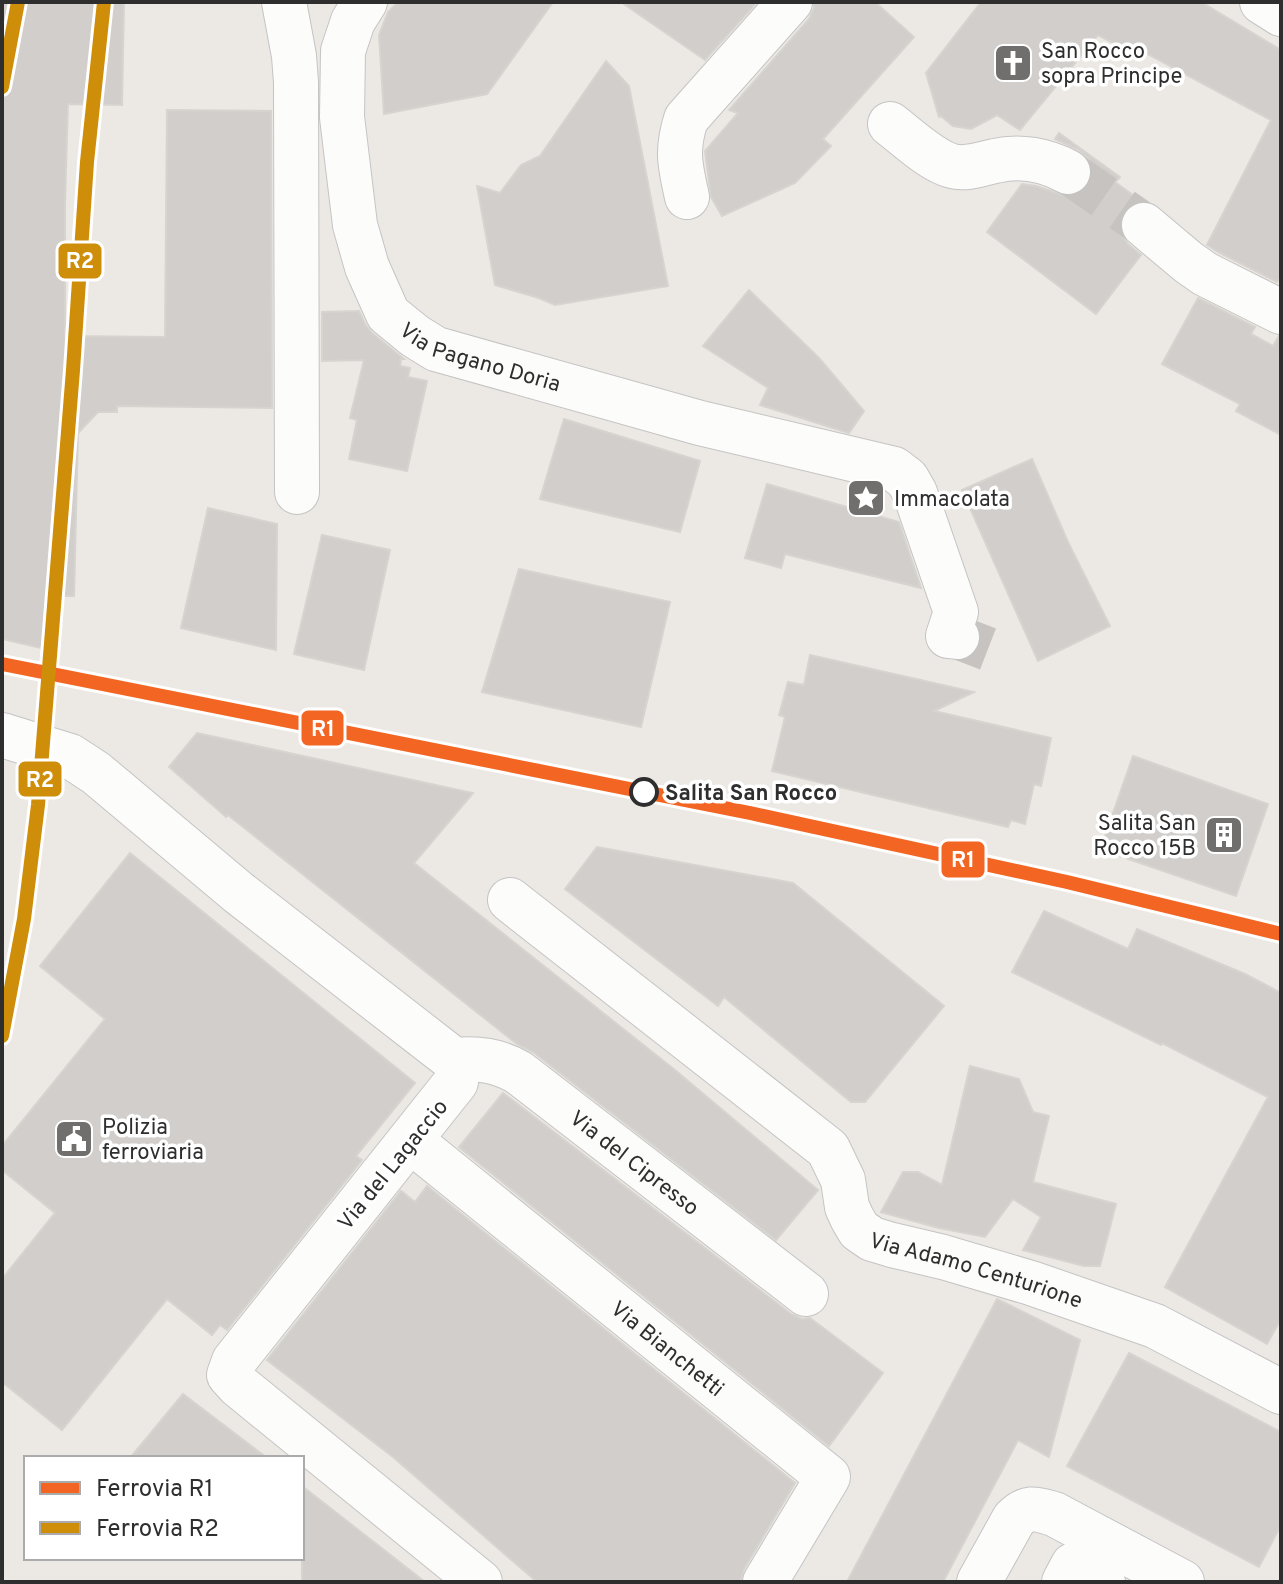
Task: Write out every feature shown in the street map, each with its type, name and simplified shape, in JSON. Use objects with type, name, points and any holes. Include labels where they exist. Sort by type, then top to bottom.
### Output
[{"type":"street","points":[[284,2],[296,82],[297,492]]},
{"type":"street","name":"Via Pagano Doria","points":[[365,2],[353,21],[343,51],[342,117],[355,225],[367,267],[388,314],[436,349],[700,423],[894,469],[907,479],[915,493],[956,612],[948,636],[957,637]]},
{"type":"street","points":[[687,197],[679,161],[680,139],[686,119],[790,2]]},
{"type":"street","points":[[1262,2],[1281,14]]},
{"type":"street","points":[[890,124],[941,162],[954,167],[1017,159],[1050,163],[1068,172]]},
{"type":"street","points":[[1144,225],[1205,274],[1281,312]]},
{"type":"street","points":[[2,735],[70,756],[96,773],[239,893],[454,1060]]},
{"type":"street","name":"Via Adamo Centurione","points":[[510,900],[828,1149],[843,1180],[852,1218],[859,1230],[872,1239],[1031,1283],[1155,1326],[1281,1392]]},
{"type":"street","name":"Via del Cipresso","points":[[454,1060],[486,1059],[518,1072],[806,1294]]},
{"type":"street","name":"Via del Lagaccio","points":[[454,1060],[458,1070],[456,1082],[234,1361],[229,1375],[480,1582]]},
{"type":"street","name":"Via Bianchetti","points":[[411,1141],[828,1477],[765,1582]]},
{"type":"street","points":[[979,1582],[1014,1519],[1022,1511],[1035,1508],[1054,1514],[1182,1582]]},
{"type":"street","points":[[1064,1582],[1073,1565],[1103,1582]]},
{"type":"building","points":[[2,2],[124,2],[122,105],[68,104],[65,336],[165,337],[167,110],[271,111],[272,408],[117,406],[117,412],[98,412],[78,433],[74,596],[52,596],[54,651],[2,639]]},
{"type":"building","points":[[398,2],[553,2],[487,94],[384,114],[379,35],[388,12]]},
{"type":"building","points":[[621,2],[757,2],[705,60]]},
{"type":"building","points":[[814,2],[875,2],[914,37],[823,139],[831,146],[795,183],[722,216],[711,197],[705,151],[738,113],[729,110],[809,19]]},
{"type":"building","points":[[981,2],[1201,2],[1281,50],[1281,274],[1277,282],[1207,245],[1271,120],[1144,52],[1141,58],[1098,35],[1020,130],[997,115],[971,129],[953,126],[939,117],[926,73]]},
{"type":"building","points":[[606,61],[629,86],[668,286],[555,305],[495,285],[477,186],[500,193],[521,165],[540,156]]},
{"type":"building","points":[[1059,133],[1120,177],[1115,182],[1141,201],[1125,208],[1119,221],[1121,234],[1141,255],[1096,314],[987,232],[1022,184],[1069,197],[1081,193],[1090,184],[1093,171],[1089,159],[1079,150],[1055,139]]},
{"type":"building","points":[[749,290],[819,358],[864,411],[849,433],[760,405],[768,388],[703,346]]},
{"type":"building","points":[[1198,298],[1255,327],[1251,334],[1273,346],[1281,337],[1281,435],[1236,411],[1240,404],[1162,364]]},
{"type":"building","points":[[359,311],[372,333],[404,359],[401,359],[400,366],[410,368],[408,377],[427,381],[407,471],[349,459],[357,420],[350,418],[364,360],[322,361],[322,312]]},
{"type":"building","points":[[564,419],[700,461],[680,532],[540,499]]},
{"type":"building","points":[[1032,459],[1068,542],[1110,626],[1038,661],[962,490]]},
{"type":"building","points":[[767,484],[899,522],[921,588],[785,554],[781,568],[745,558]]},
{"type":"building","points":[[208,508],[277,524],[276,650],[181,628]]},
{"type":"building","points":[[322,535],[390,550],[364,670],[294,654]]},
{"type":"building","points":[[519,569],[670,602],[641,727],[482,692]]},
{"type":"building","points":[[810,655],[974,692],[934,711],[1051,738],[1041,786],[1034,784],[1025,824],[1011,820],[1008,827],[772,771],[785,717],[779,715],[788,682],[804,685]]},
{"type":"building","points":[[197,733],[473,793],[414,863],[675,1070],[818,1190],[776,1240],[533,1052],[517,1044],[228,815],[226,817],[169,767]]},
{"type":"building","name":"Salita San Rocco 15B","points":[[1133,756],[1268,804],[1236,896],[1105,851],[1105,836]]},
{"type":"building","points":[[597,847],[793,883],[944,1006],[865,1102],[851,1102],[724,997],[718,1006],[565,889]]},
{"type":"building","name":"Polizia ferroviaria","points":[[130,853],[415,1083],[356,1156],[362,1160],[227,1330],[220,1325],[212,1335],[167,1299],[62,1430],[2,1382],[2,1279],[55,1213],[2,1170],[2,1146],[105,1019],[40,966]]},
{"type":"building","points":[[1044,911],[1128,949],[1137,929],[1245,974],[1281,993],[1281,1319],[1267,1344],[1165,1287],[1268,1097],[1012,972]]},
{"type":"building","points":[[970,1066],[1019,1079],[1033,1112],[1049,1116],[1033,1182],[1116,1204],[1100,1266],[1084,1266],[1023,1250],[1041,1217],[1013,1199],[985,1237],[881,1212],[903,1172],[918,1172],[942,1185]]},
{"type":"building","points":[[503,1093],[791,1314],[802,1319],[810,1318],[883,1373],[829,1446],[459,1147]]},
{"type":"building","points":[[427,1186],[795,1483],[744,1569],[740,1582],[537,1582],[393,1457],[267,1360],[401,1191],[415,1202]]},
{"type":"building","points":[[997,1299],[1080,1340],[1049,1457],[1018,1440],[943,1582],[847,1582]]},
{"type":"building","points":[[1129,1353],[1281,1432],[1281,1525],[1259,1567],[1067,1466]]},
{"type":"building","points":[[183,1394],[264,1456],[132,1456]]},
{"type":"building","points":[[304,1488],[425,1582],[302,1582]]},
{"type":"tunnel","points":[[1068,172],[1144,225]]},
{"type":"tunnel","points":[[957,637],[988,649]]},
{"type":"rail line","name":"R2","points":[[2,87],[18,2]]},
{"type":"rail line","name":"R2","points":[[2,1036],[24,919],[38,805],[87,162],[104,2]]},
{"type":"rail line","name":"R1","points":[[2,664],[750,813],[1067,882],[1281,934]]},
{"type":"place","name":"San Rocco sopra Principe","points":[[1013,63]]},
{"type":"place","name":"Immacolata","points":[[866,498]]},
{"type":"place","name":"Salita San Rocco","points":[[644,792]]},
{"type":"place","name":"Salita San Rocco 15B","points":[[1224,835]]},
{"type":"place","name":"Polizia ferroviaria","points":[[74,1139]]}]
